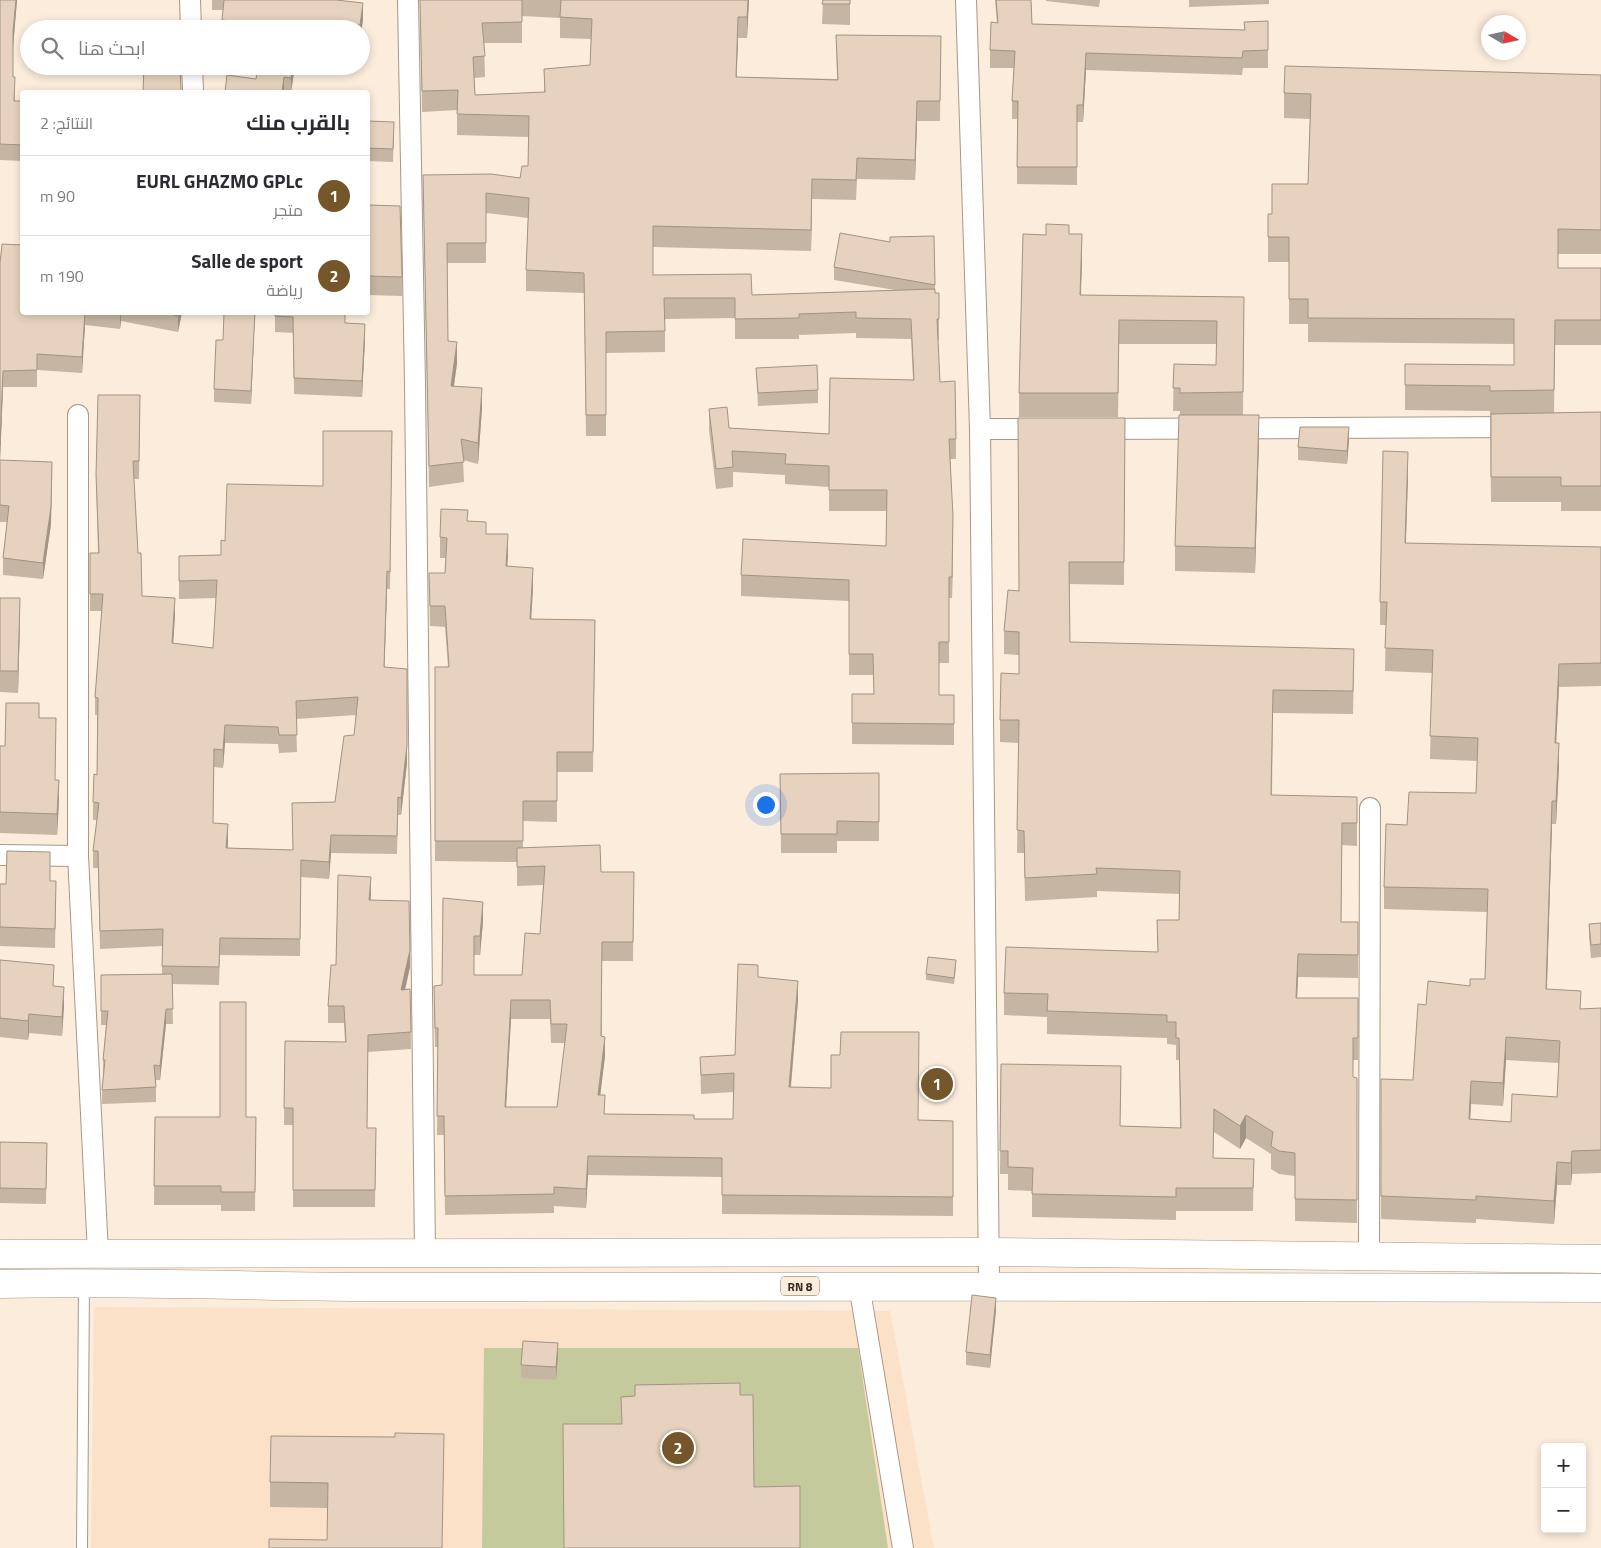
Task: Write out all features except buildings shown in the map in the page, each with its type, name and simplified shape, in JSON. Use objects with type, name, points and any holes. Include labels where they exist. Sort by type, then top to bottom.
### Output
[{"type":"main road","points":[[0,1254],[988,1252],[1369,1258],[1601,1259]]},
{"type":"main road","name":"RN 8","points":[[0,1284],[84,1282],[387,1287],[1601,1288]]},
{"type":"street","points":[[190,0],[191,20]]},
{"type":"street","points":[[408,0],[416,384],[425,1252]]},
{"type":"street","points":[[966,0],[980,429],[989,1286]]},
{"type":"street","points":[[192,75],[193,90]]},
{"type":"street","points":[[78,415],[78,856],[98,1253]]},
{"type":"street","points":[[980,429],[1532,427]]},
{"type":"street","points":[[1369,1258],[1370,808]]},
{"type":"street","points":[[0,855],[78,856]]},
{"type":"street","points":[[859,1286],[903,1548]]},
{"type":"lane","points":[[82,1548],[84,1282]]},
{"type":"shaded area","points":[[94,1307],[890,1311],[934,1548],[91,1548]]},
{"type":"green space","points":[[484,1348],[858,1348],[888,1548],[482,1548]]},
{"type":"place","name":"EURL GHAZMO GPLc","points":[[937,1084]]},
{"type":"place","name":"Salle de sport","points":[[678,1448]]}]
